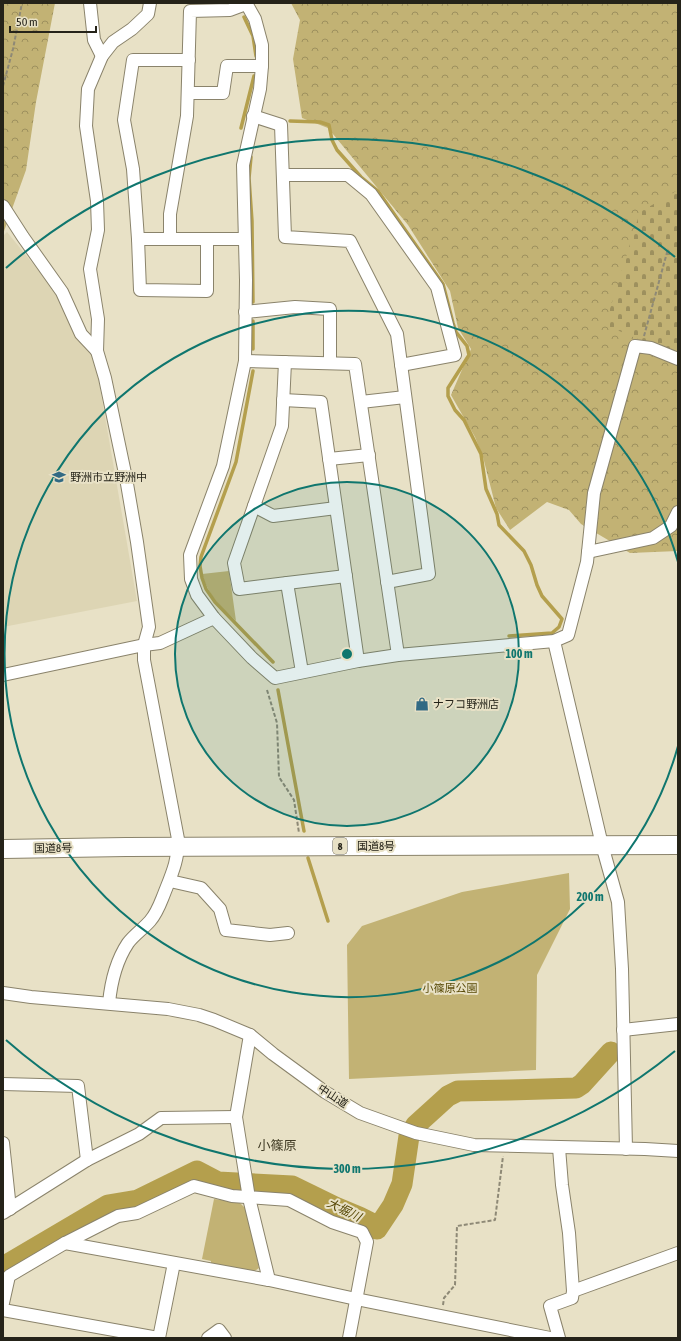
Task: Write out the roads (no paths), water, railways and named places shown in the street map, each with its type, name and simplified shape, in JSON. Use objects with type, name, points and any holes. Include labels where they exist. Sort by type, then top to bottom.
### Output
[{"type":"highway","name":"国道8号","points":[[3,849],[678,845]]},
{"type":"street","points":[[90,3],[94,40],[102,56]]},
{"type":"street","points":[[109,1003],[111,984],[118,963],[129,942],[150,921],[160,908],[178,855],[178,839],[144,660],[144,645],[149,627],[137,542],[126,478],[105,378],[97,351],[98,319],[90,269],[98,230],[97,201],[86,126],[88,89],[102,56],[113,42],[132,29],[148,14],[150,3]]},
{"type":"street","points":[[170,238],[170,214],[187,116],[190,11],[230,10],[246,3],[254,19],[262,45],[262,66],[260,89],[243,165],[245,361],[223,466],[190,555],[191,579],[197,595],[214,618],[252,658],[275,678],[358,660],[554,641],[568,634],[588,552],[594,493],[635,346],[651,348],[678,359]]},
{"type":"street","points":[[189,60],[133,60],[124,120],[133,169],[140,290],[208,291],[207,239]]},
{"type":"street","points":[[188,93],[223,94],[227,66],[262,66]]},
{"type":"street","points":[[253,116],[281,125],[285,237],[350,241],[397,334],[429,574],[387,582]]},
{"type":"street","points":[[283,174],[348,175],[371,194],[436,287],[455,355],[401,365]]},
{"type":"street","points":[[3,206],[22,237],[62,292],[81,334],[97,351]]},
{"type":"street","points":[[138,239],[244,239]]},
{"type":"street","points":[[245,312],[295,307],[330,309],[330,363]]},
{"type":"street","points":[[245,361],[355,364],[398,655]]},
{"type":"street","points":[[285,362],[282,426],[234,563],[239,589],[346,576]]},
{"type":"street","points":[[361,402],[405,397]]},
{"type":"street","points":[[283,400],[321,402],[358,660]]},
{"type":"street","points":[[329,459],[369,455]]},
{"type":"street","points":[[254,506],[273,516],[336,508]]},
{"type":"street","points":[[588,552],[653,538],[672,526],[678,512]]},
{"type":"street","points":[[287,583],[302,672]]},
{"type":"street","points":[[3,674],[160,643],[214,618]]},
{"type":"street","points":[[554,641],[602,845],[618,902],[626,1149]]},
{"type":"street","points":[[170,881],[201,888],[220,909],[226,930],[270,935],[288,933]]},
{"type":"street","name":"中山道","points":[[3,993],[31,997],[109,1003],[199,1015],[250,1035],[273,1054],[337,1099],[360,1113],[412,1131],[474,1145],[678,1151]]},
{"type":"street","points":[[623,1030],[678,1024]]},
{"type":"street","points":[[250,1035],[236,1117],[249,1194],[269,1280]]},
{"type":"street","points":[[3,1084],[78,1086],[87,1160]]},
{"type":"street","points":[[3,1143],[6,1211],[87,1160],[139,1134],[161,1118],[236,1117]]},
{"type":"street","points":[[559,1148],[562,1185],[569,1233],[573,1291],[572,1298],[550,1306],[559,1338]]},
{"type":"street","points":[[3,1303],[9,1276],[65,1243],[118,1216],[137,1213],[194,1186],[232,1196],[249,1194],[289,1200],[332,1222],[362,1232],[367,1242],[349,1338]]},
{"type":"street","points":[[65,1243],[269,1280],[550,1338]]},
{"type":"street","points":[[573,1291],[678,1253]]},
{"type":"street","points":[[3,1310],[158,1338],[174,1263]]},
{"type":"street","points":[[208,1338],[218,1330],[225,1338]]},
{"type":"waterway","points":[[244,17],[253,36],[256,56]]},
{"type":"waterway","points":[[241,128],[254,76]]},
{"type":"waterway","points":[[290,121],[320,122],[329,125],[332,140],[337,150],[361,177],[378,191],[443,284],[456,332],[467,346],[469,355],[448,388],[448,396],[455,410],[464,420],[481,454],[486,489],[497,514],[499,525],[524,551],[531,565],[542,596],[562,619],[559,627],[552,633],[509,636]]},
{"type":"waterway","points":[[251,157],[249,178],[252,221],[253,302]]},
{"type":"waterway","points":[[253,321],[253,349]]},
{"type":"waterway","points":[[253,371],[236,462],[201,557],[200,566],[206,589],[215,602],[273,662]]},
{"type":"waterway","points":[[278,690],[304,831]]},
{"type":"waterway","points":[[308,858],[328,921]]},
{"type":"waterway","name":"大堀川","points":[[3,1267],[108,1205],[138,1200],[197,1171],[218,1182],[292,1186],[371,1223],[377,1229],[393,1205],[402,1184],[409,1136],[416,1125],[448,1096],[458,1091],[576,1088],[582,1084],[611,1052]]},
{"type":"place","name":"野洲市立野洲中","points":[[59,477]]},
{"type":"place","name":"ナフコ野洲店","points":[[422,704]]},
{"type":"district","name":"小篠原","points":[[277,1145]]},
{"type":"park label","name":"小篠原公園","points":[[450,988]]}]
